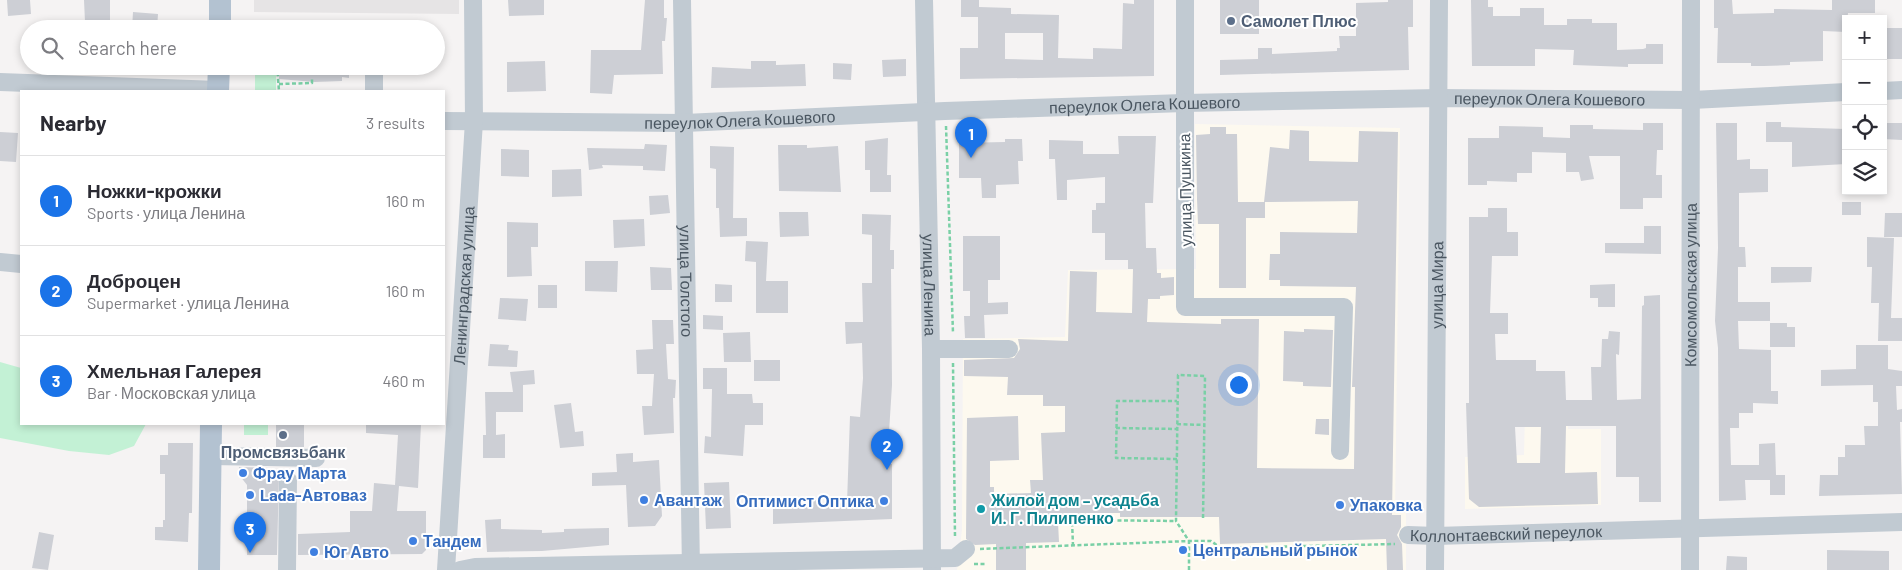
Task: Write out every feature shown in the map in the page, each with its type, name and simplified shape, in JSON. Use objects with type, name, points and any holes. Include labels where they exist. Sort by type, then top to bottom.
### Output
[{"type":"main road","points":[[220,0],[220,20]]},
{"type":"main road","points":[[218,90],[219,75]]},
{"type":"main road","points":[[209,570],[212,425]]},
{"type":"street","name":"Ленинградская улица","points":[[446,570],[474,121],[473,0]]},
{"type":"street","name":"улица Толстого","points":[[682,0],[691,567]]},
{"type":"street","name":"улица Ленина","points":[[924,0],[931,349],[932,564]]},
{"type":"street","name":"улица Пушкина","points":[[1185,0],[1185,307],[1344,307],[1340,450]]},
{"type":"street","name":"улица Мира","points":[[1435,570],[1439,0]]},
{"type":"street","name":"Комсомольская улица","points":[[1690,570],[1691,0]]},
{"type":"street","points":[[374,75],[374,90]]},
{"type":"street","points":[[0,82],[194,90]]},
{"type":"street","points":[[1887,91],[1902,90]]},
{"type":"street","name":"переулок Олега Кошевого","points":[[445,121],[685,123],[1184,103],[1439,98],[1692,100],[1842,92]]},
{"type":"street","points":[[0,262],[20,264]]},
{"type":"street","points":[[931,349],[1009,349]]},
{"type":"street","points":[[211,456],[316,458]]},
{"type":"street","points":[[287,570],[288,480]]},
{"type":"street","name":"Коллонтаевский переулок","points":[[1408,535],[1436,536],[1902,522]]},
{"type":"street","points":[[460,570],[475,567],[932,564],[955,558],[966,549]]},
{"type":"path","points":[[278,75],[279,90]]},
{"type":"path","points":[[279,84],[312,83],[312,79]]},
{"type":"path","points":[[1189,570],[1189,541],[1176,521],[1178,375],[1205,376],[1203,520]]},
{"type":"path","points":[[1177,401],[1117,400],[1116,428],[1116,458],[1177,459]]},
{"type":"path","points":[[1177,424],[1204,425]]},
{"type":"path","points":[[1116,428],[1177,428]]},
{"type":"path","points":[[1073,546],[1072,520],[1176,521]]},
{"type":"path","name":"Коллонтаевский переулок","points":[[966,549],[1189,541],[1211,541],[1221,548],[1402,544],[1408,535]]},
{"type":"shaded area","points":[[254,0],[459,0],[459,14],[254,12]]},
{"type":"shaded area","points":[[1195,124],[1400,128],[1395,513],[1406,513],[1406,570],[957,570],[962,530],[963,339],[1065,337],[1068,270],[1196,269]]},
{"type":"shaded area","points":[[1567,409],[1568,429],[1601,429],[1601,505],[1465,509],[1465,457],[1524,455],[1525,411]]},
{"type":"green space","points":[[255,75],[276,75],[276,90],[255,90]]},
{"type":"green space","points":[[0,362],[20,368],[20,425],[145,425],[134,446],[109,455],[69,451],[0,438]]},
{"type":"green space","points":[[244,425],[268,425],[268,435],[244,435]]},
{"type":"building","points":[[7,0],[30,0],[31,14],[8,16]]},
{"type":"building","points":[[84,0],[110,0],[110,20],[85,20]]},
{"type":"building","points":[[508,0],[544,0],[544,15],[509,16]]},
{"type":"building","points":[[645,0],[664,0],[664,18],[667,18],[665,41],[662,41],[663,74],[614,75],[612,94],[590,93],[591,50],[641,50]]},
{"type":"building","points":[[961,0],[979,0],[979,7],[1011,8],[1011,14],[1059,15],[1058,58],[1093,59],[1093,48],[1122,49],[1123,3],[1134,4],[1134,0],[1154,0],[1154,76],[960,79],[960,48],[978,48],[978,17],[961,17]],"holes":[[[1005,33],[1043,33],[1043,60],[1005,59]]]},
{"type":"building","points":[[1220,0],[1259,0],[1259,34],[1220,34]]},
{"type":"building","points":[[1388,0],[1413,0],[1413,27],[1408,27],[1409,70],[1220,75],[1220,60],[1258,59],[1258,48],[1272,48],[1272,54],[1337,51],[1337,48],[1340,48],[1339,36],[1356,36],[1356,3],[1388,2]]},
{"type":"building","points":[[1471,0],[1488,0],[1488,7],[1493,7],[1493,16],[1520,16],[1520,8],[1544,8],[1544,25],[1567,25],[1567,19],[1592,19],[1592,23],[1617,23],[1617,50],[1643,49],[1646,48],[1646,44],[1663,44],[1663,64],[1628,64],[1628,67],[1573,65],[1574,50],[1535,49],[1535,66],[1472,66]]},
{"type":"building","points":[[1714,0],[1732,0],[1733,14],[1774,13],[1774,9],[1832,10],[1832,0],[1875,0],[1875,13],[1848,13],[1848,15],[1842,15],[1842,32],[1823,31],[1823,61],[1790,62],[1790,65],[1751,66],[1751,63],[1717,63],[1718,28],[1714,28]]},
{"type":"building","points":[[133,12],[158,14],[158,20],[133,20]]},
{"type":"building","points":[[1887,28],[1902,28],[1902,59],[1887,59]]},
{"type":"building","points":[[906,59],[906,76],[883,77],[882,60]]},
{"type":"building","points":[[545,61],[546,91],[507,92],[507,62]]},
{"type":"building","points":[[751,61],[776,61],[776,65],[805,64],[806,86],[711,88],[712,67],[751,69]]},
{"type":"building","points":[[833,63],[852,64],[851,80],[833,79]]},
{"type":"building","points":[[279,75],[349,75],[349,78],[342,77],[342,81],[315,82],[279,79]]},
{"type":"building","points":[[1766,122],[1781,122],[1781,127],[1842,129],[1842,164],[1792,167],[1792,142],[1766,142]]},
{"type":"building","points":[[1643,123],[1663,123],[1663,150],[1657,150],[1656,175],[1662,175],[1662,198],[1643,198],[1643,209],[1620,209],[1620,156],[1589,156],[1594,179],[1581,181],[1579,172],[1566,172],[1566,153],[1532,152],[1532,173],[1517,173],[1517,182],[1487,181],[1487,185],[1468,185],[1468,138],[1499,138],[1499,126],[1543,127],[1543,137],[1570,138],[1570,125],[1593,125],[1593,129],[1643,130]]},
{"type":"building","points":[[1716,123],[1737,123],[1737,160],[1750,159],[1750,169],[1768,169],[1768,192],[1739,193],[1739,247],[1745,247],[1746,267],[1738,267],[1738,302],[1770,302],[1770,321],[1738,321],[1739,349],[1771,350],[1771,391],[1778,391],[1778,404],[1753,403],[1753,413],[1739,413],[1739,428],[1730,428],[1731,465],[1759,465],[1759,444],[1775,443],[1776,475],[1785,475],[1785,495],[1770,495],[1770,480],[1745,480],[1746,500],[1719,501],[1718,348],[1715,321],[1718,248]]},
{"type":"building","points":[[1887,123],[1902,123],[1902,140],[1887,139]]},
{"type":"building","points":[[1210,127],[1226,127],[1226,134],[1237,134],[1238,202],[1264,202],[1270,147],[1289,149],[1290,130],[1309,131],[1309,161],[1358,162],[1359,131],[1398,132],[1392,515],[1401,515],[1401,527],[1397,535],[1402,544],[1403,570],[1387,570],[1386,539],[1220,544],[1219,517],[1120,517],[1120,513],[1095,513],[1063,514],[1063,522],[1058,522],[1059,542],[1026,543],[1026,570],[996,570],[996,544],[975,545],[966,539],[967,418],[1018,416],[1019,460],[990,461],[990,487],[994,487],[994,494],[1031,493],[1030,480],[1043,480],[1041,433],[1065,432],[1065,406],[1043,406],[1043,395],[1007,395],[1008,377],[964,376],[964,360],[1014,358],[1020,349],[1018,339],[1068,341],[1070,271],[1097,272],[1096,312],[1132,313],[1133,269],[1128,269],[1128,260],[1105,260],[1105,233],[1092,233],[1092,210],[1096,210],[1096,203],[1105,203],[1105,177],[1067,180],[1067,200],[1057,200],[1055,159],[1049,159],[1049,140],[1083,141],[1083,154],[1119,154],[1118,136],[1156,136],[1153,203],[1145,203],[1146,248],[1156,248],[1157,273],[1161,273],[1161,278],[1174,277],[1174,295],[1160,296],[1160,299],[1148,299],[1147,322],[1221,324],[1221,319],[1259,319],[1257,468],[1354,469],[1355,387],[1352,387],[1356,287],[1280,286],[1280,280],[1269,280],[1270,254],[1280,254],[1280,232],[1357,233],[1358,201],[1265,202],[1265,218],[1246,218],[1246,288],[1219,288],[1219,224],[1198,224],[1196,135],[1210,134]]},
{"type":"building","points":[[0,132],[18,133],[16,162],[0,161]]},
{"type":"building","points":[[888,138],[887,175],[891,175],[891,192],[870,192],[870,170],[865,170],[865,141]]},
{"type":"building","points":[[1005,139],[1022,139],[1023,161],[1018,161],[1019,184],[996,185],[996,198],[982,198],[981,178],[959,178],[959,143],[1005,142]]},
{"type":"building","points":[[645,144],[667,145],[665,171],[643,170],[643,166],[602,165],[603,168],[589,170],[587,148],[644,149]]},
{"type":"building","points":[[778,145],[807,145],[807,148],[838,146],[841,192],[779,191]]},
{"type":"building","points":[[710,146],[734,147],[733,218],[747,218],[747,236],[720,237],[719,208],[716,208],[716,169],[710,168]]},
{"type":"building","points":[[501,149],[529,150],[529,177],[501,176]]},
{"type":"building","points":[[581,169],[582,196],[552,197],[552,170]]},
{"type":"building","points":[[668,195],[670,213],[650,215],[649,196]]},
{"type":"building","points":[[1842,202],[1861,202],[1861,215],[1842,215]]},
{"type":"building","points":[[1488,208],[1507,208],[1507,232],[1518,232],[1518,256],[1492,256],[1490,313],[1508,313],[1508,334],[1495,334],[1496,360],[1536,360],[1536,371],[1565,371],[1566,400],[1592,400],[1591,367],[1601,367],[1602,339],[1608,339],[1609,331],[1620,332],[1619,355],[1616,354],[1617,400],[1641,399],[1642,306],[1644,305],[1644,296],[1660,295],[1661,502],[1639,502],[1639,477],[1616,477],[1616,426],[1566,426],[1565,473],[1597,472],[1598,504],[1479,507],[1469,499],[1466,403],[1469,403],[1469,217],[1488,217]],"holes":[[[1515,427],[1541,427],[1540,463],[1517,463]]]},
{"type":"building","points":[[779,212],[808,212],[809,236],[780,237]]},
{"type":"building","points":[[1885,213],[1902,213],[1902,237],[1884,237]]},
{"type":"building","points":[[862,214],[891,215],[890,250],[894,250],[894,269],[891,269],[892,385],[887,464],[892,464],[892,519],[773,524],[773,505],[800,504],[800,500],[819,500],[819,504],[847,503],[850,416],[860,417],[863,378],[862,343],[846,344],[845,322],[863,322],[862,283],[872,283],[872,235],[862,234]]},
{"type":"building","points":[[644,219],[645,246],[614,248],[613,220]]},
{"type":"building","points":[[507,222],[538,223],[538,247],[531,247],[532,276],[507,277]]},
{"type":"building","points":[[1644,226],[1661,226],[1661,254],[1605,253],[1605,243],[1644,243]]},
{"type":"building","points":[[963,236],[1000,236],[1000,280],[988,280],[988,303],[1008,302],[1008,314],[984,315],[985,338],[965,338],[964,316],[970,316],[970,291],[963,291]]},
{"type":"building","points":[[1867,237],[1894,238],[1891,318],[1902,318],[1902,341],[1878,341],[1879,303],[1871,303],[1872,267],[1867,267]]},
{"type":"building","points":[[746,241],[768,242],[766,281],[788,281],[788,313],[756,313],[756,262],[745,261]]},
{"type":"building","points":[[585,261],[618,261],[617,292],[585,291]]},
{"type":"building","points":[[650,267],[671,268],[672,290],[651,290]]},
{"type":"building","points":[[1771,267],[1812,267],[1811,282],[1771,283]]},
{"type":"building","points":[[715,284],[732,285],[732,302],[715,302]]},
{"type":"building","points":[[1615,284],[1615,307],[1598,307],[1598,298],[1590,298],[1590,285]]},
{"type":"building","points":[[538,285],[557,285],[557,308],[538,308]]},
{"type":"building","points":[[500,298],[528,299],[526,321],[498,319]]},
{"type":"building","points":[[703,315],[723,316],[723,330],[703,329]]},
{"type":"building","points":[[652,320],[673,320],[674,344],[666,344],[668,379],[676,380],[675,398],[673,398],[674,433],[644,435],[642,406],[652,406],[654,374],[637,374],[636,350],[653,349]]},
{"type":"building","points":[[1770,323],[1787,323],[1787,327],[1795,327],[1795,347],[1770,347]]},
{"type":"building","points":[[1304,329],[1333,330],[1331,387],[1303,386],[1303,382],[1283,381],[1284,331],[1304,332]]},
{"type":"building","points":[[750,332],[751,362],[724,362],[723,333]]},
{"type":"building","points":[[490,344],[509,345],[508,350],[518,351],[517,367],[488,366]]},
{"type":"building","points":[[1856,345],[1888,345],[1888,369],[1902,371],[1902,386],[1896,386],[1897,410],[1902,409],[1902,422],[1900,422],[1902,494],[1819,496],[1820,475],[1838,475],[1838,457],[1845,457],[1845,445],[1865,445],[1864,426],[1878,426],[1878,402],[1873,402],[1873,385],[1821,386],[1821,370],[1856,369]]},
{"type":"building","points":[[754,360],[780,360],[780,381],[754,381]]},
{"type":"building","points":[[703,368],[727,368],[727,394],[752,394],[753,403],[763,403],[763,425],[745,425],[743,456],[704,453],[705,436],[711,437],[712,389],[703,389]]},
{"type":"building","points":[[534,370],[535,384],[523,385],[523,412],[496,412],[496,435],[505,434],[505,458],[483,458],[483,435],[486,435],[485,392],[513,392],[510,372]]},
{"type":"building","points":[[571,403],[575,432],[583,431],[584,446],[560,448],[554,405]]},
{"type":"building","points":[[1316,419],[1329,419],[1329,435],[1315,434]]},
{"type":"building","points":[[276,425],[304,425],[304,447],[276,447]]},
{"type":"building","points":[[366,425],[421,425],[418,488],[399,486],[397,511],[426,511],[426,550],[422,554],[298,555],[298,534],[350,532],[350,511],[372,511],[374,483],[395,485],[398,435],[366,433]]},
{"type":"building","points":[[168,443],[193,443],[192,513],[189,513],[188,542],[155,540],[155,527],[163,527],[163,520],[165,520],[165,474],[160,474],[160,455],[168,455]]},
{"type":"building","points":[[633,453],[633,462],[659,460],[662,516],[655,526],[628,527],[626,485],[592,486],[592,473],[617,472],[616,454]]},
{"type":"building","points":[[239,467],[269,468],[269,475],[279,475],[277,555],[247,555],[247,485],[240,476]]},
{"type":"building","points":[[729,482],[731,528],[706,529],[704,483]]},
{"type":"building","points":[[501,519],[501,529],[542,530],[542,533],[564,532],[564,529],[609,528],[609,545],[542,551],[487,552],[485,520]]},
{"type":"building","points":[[39,532],[54,535],[48,570],[32,568]]},
{"type":"building","points":[[1827,550],[1889,551],[1889,570],[1827,570]]},
{"type":"building","points":[[1727,556],[1747,557],[1747,570],[1726,570]]},
{"type":"place","name":"Самолет Плюс","points":[[1231,21]]},
{"type":"place","name":"Ножки-крожки","points":[[971,158]]},
{"type":"place","name":"Промсвязьбанк","points":[[283,435]]},
{"type":"place","name":"Доброцен","points":[[887,470]]},
{"type":"place","name":"Фрау Марта","points":[[243,473]]},
{"type":"place","name":"Lada-Автоваз","points":[[250,495]]},
{"type":"place","name":"Авантаж","points":[[644,500]]},
{"type":"place","name":"Оптимист Оптика","points":[[884,501]]},
{"type":"place","name":"Упаковка","points":[[1340,505]]},
{"type":"place","name":"Жилой дом – усадьба И. Г. Пилипенко","points":[[981,509]]},
{"type":"place","name":"Тандем","points":[[413,541]]},
{"type":"place","name":"Центральный рынок","points":[[1183,550]]},
{"type":"place","name":"Юг Авто","points":[[314,552]]},
{"type":"place","name":"Хмельная Галерея","points":[[250,553]]}]
